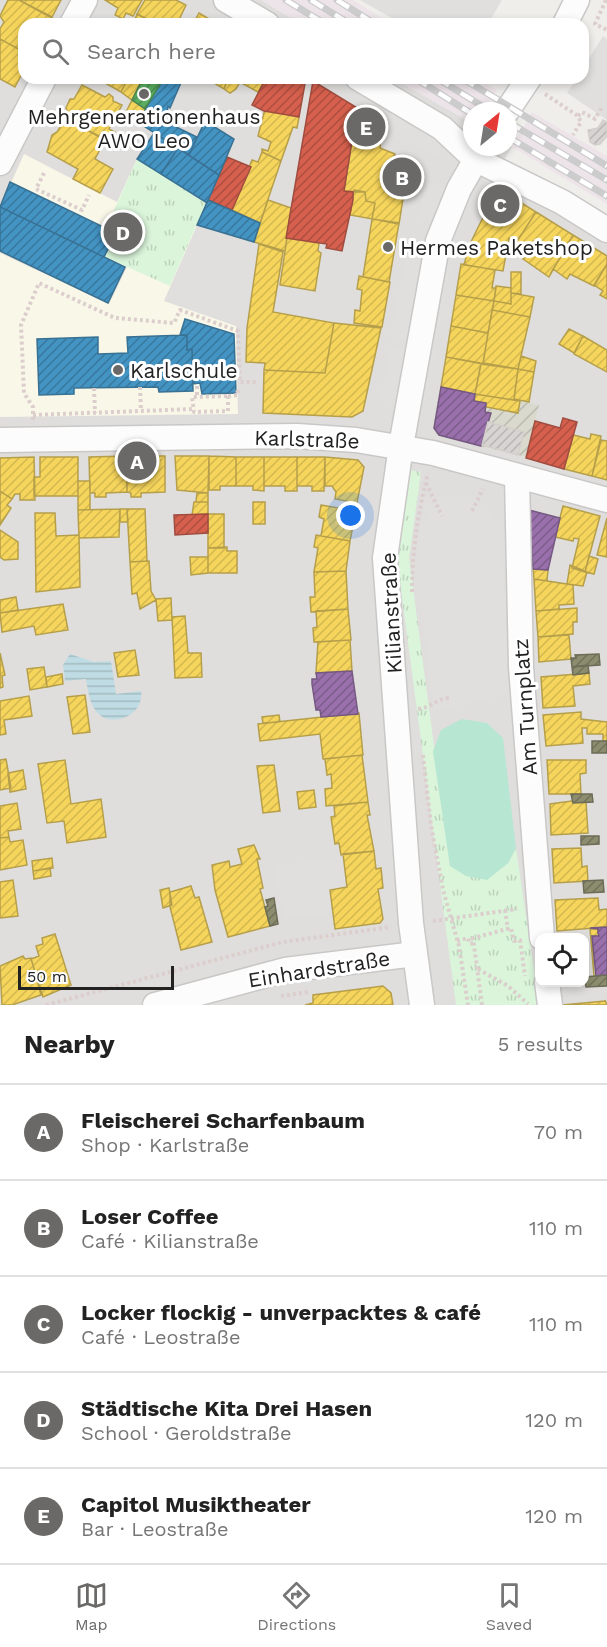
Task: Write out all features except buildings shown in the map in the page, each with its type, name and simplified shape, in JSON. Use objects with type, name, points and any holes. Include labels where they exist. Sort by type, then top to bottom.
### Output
[{"type":"street","points":[[75,18],[85,0]]},
{"type":"street","points":[[226,0],[257,18]]},
{"type":"street","points":[[568,18],[577,0]]},
{"type":"street","points":[[2,156],[41,84]]},
{"type":"street","points":[[368,84],[463,142]]},
{"type":"street","points":[[513,102],[525,84]]},
{"type":"street","name":"Kilianstraße","points":[[422,1005],[411,924],[385,558],[401,446],[438,241],[459,189],[477,156]]},
{"type":"street","points":[[484,156],[607,230]]},
{"type":"street","name":"Karlstraße","points":[[0,440],[297,436],[401,446],[607,500]]},
{"type":"street","name":"Am Turnplatz","points":[[517,476],[521,667],[542,933]]},
{"type":"street","name":"Einhardstraße","points":[[155,1005],[285,970],[415,954]]},
{"type":"street","points":[[534,987],[550,1005]]},
{"type":"path","points":[[606,0],[595,24],[607,30]]},
{"type":"path","points":[[531,84],[578,116],[581,122],[573,135]]},
{"type":"path","points":[[578,116],[582,112],[595,119],[602,107]]},
{"type":"path","points":[[44,173],[36,189],[82,210],[89,195]]},
{"type":"path","points":[[33,407],[24,393],[21,326],[39,283],[115,318],[174,323],[180,310],[238,331],[240,382],[255,382]]},
{"type":"path","points":[[197,386],[197,397]]},
{"type":"path","points":[[140,387],[141,411]]},
{"type":"path","points":[[228,396],[228,411],[194,412],[192,397],[238,395],[237,387]]},
{"type":"path","points":[[94,388],[95,412]]},
{"type":"path","points":[[33,415],[194,409]]},
{"type":"path","points":[[411,600],[412,558],[433,453]]},
{"type":"path","points":[[426,483],[442,516]]},
{"type":"path","points":[[417,698],[420,721]]},
{"type":"path","points":[[418,709],[427,708],[437,699],[449,698]]},
{"type":"path","points":[[422,744],[431,825],[449,918],[457,940],[468,1005]]},
{"type":"path","points":[[46,1005],[283,942],[539,906]]},
{"type":"path","points":[[505,910],[508,930]]},
{"type":"path","points":[[477,968],[508,986],[529,1005],[534,987],[520,940],[514,941],[511,928],[473,938],[474,943],[477,968],[482,1005]]},
{"type":"path","points":[[457,940],[468,938],[470,944],[474,943]]},
{"type":"shaded area","points":[[0,0],[261,0],[291,18],[18,18],[18,84],[404,84],[463,118],[463,156],[506,156],[496,173],[607,242],[607,1005],[0,1005]],"holes":[[[440,387],[526,457],[438,436]]]},
{"type":"shaded area","points":[[261,0],[353,0],[382,18],[291,18]]},
{"type":"shaded area","points":[[360,0],[502,0],[492,18],[392,18]]},
{"type":"shaded area","points":[[603,36],[607,39],[607,120],[567,93],[573,84],[589,84],[589,58]]},
{"type":"shaded area","points":[[404,84],[488,84],[497,90],[488,102],[463,102],[463,118]]},
{"type":"shaded area","points":[[391,108],[441,139],[438,159],[388,127]]},
{"type":"shaded area","points":[[532,112],[607,156],[607,204],[517,150],[517,138]]},
{"type":"shaded area","name":"Karlschule","points":[[154,133],[219,175],[164,301],[236,326],[238,414],[0,417],[0,253],[109,304],[127,267],[0,207],[24,154],[117,202],[137,159]]},
{"type":"shaded area","points":[[429,182],[444,188],[432,220],[416,217]]},
{"type":"shaded area","points":[[465,195],[471,198],[453,252],[426,401],[418,406],[445,251]]},
{"type":"shaded area","points":[[197,226],[258,244],[246,328],[166,301]]},
{"type":"shaded area","points":[[409,240],[426,244],[408,340],[390,336]]},
{"type":"shaded area","points":[[390,347],[406,350],[397,403],[381,400]]},
{"type":"shaded area","points":[[440,387],[539,405],[526,457],[438,436],[433,428]]},
{"type":"shaded area","points":[[442,495],[479,498],[498,523],[515,693],[433,711],[420,591],[419,525]]},
{"type":"shaded area","points":[[342,857],[345,880],[329,882],[333,913],[283,919],[276,865]]},
{"type":"green space","points":[[137,159],[206,203],[170,286],[105,257],[116,233],[106,228]]},
{"type":"green space","points":[[409,470],[421,472],[409,558],[450,866],[508,863],[516,848],[539,1005],[456,1005],[397,559]]},
{"type":"green space","points":[[462,719],[487,723],[503,738],[516,848],[508,863],[487,880],[466,876],[450,866],[433,751],[441,730]]},
{"type":"water","points":[[70,654],[94,662],[111,661],[116,694],[141,691],[141,700],[132,714],[117,719],[102,716],[92,704],[86,679],[65,681],[63,665]]},
{"type":"railway","points":[[286,0],[315,18]]},
{"type":"railway","points":[[311,0],[340,18]]},
{"type":"railway","points":[[337,0],[366,18]]},
{"type":"railway","points":[[424,84],[463,108]]},
{"type":"railway","points":[[447,84],[476,102]]},
{"type":"railway","points":[[472,84],[607,166]]},
{"type":"railway","points":[[517,127],[607,180]]},
{"type":"railway","points":[[517,142],[607,196]]},
{"type":"place","name":"Mehrgenerationenhaus AWO Leo","points":[[144,94]]},
{"type":"place","name":"Capitol Musiktheater","points":[[366,127]]},
{"type":"place","name":"Loser Coffee","points":[[402,177]]},
{"type":"place","name":"Locker flockig - unverpacktes & café","points":[[500,204]]},
{"type":"place","name":"Städtische Kita Drei Hasen","points":[[123,232]]},
{"type":"place","name":"Hermes Paketshop","points":[[388,247]]},
{"type":"place","name":"Karlschule","points":[[118,370]]},
{"type":"place","name":"Fleischerei Scharfenbaum","points":[[137,461]]}]
